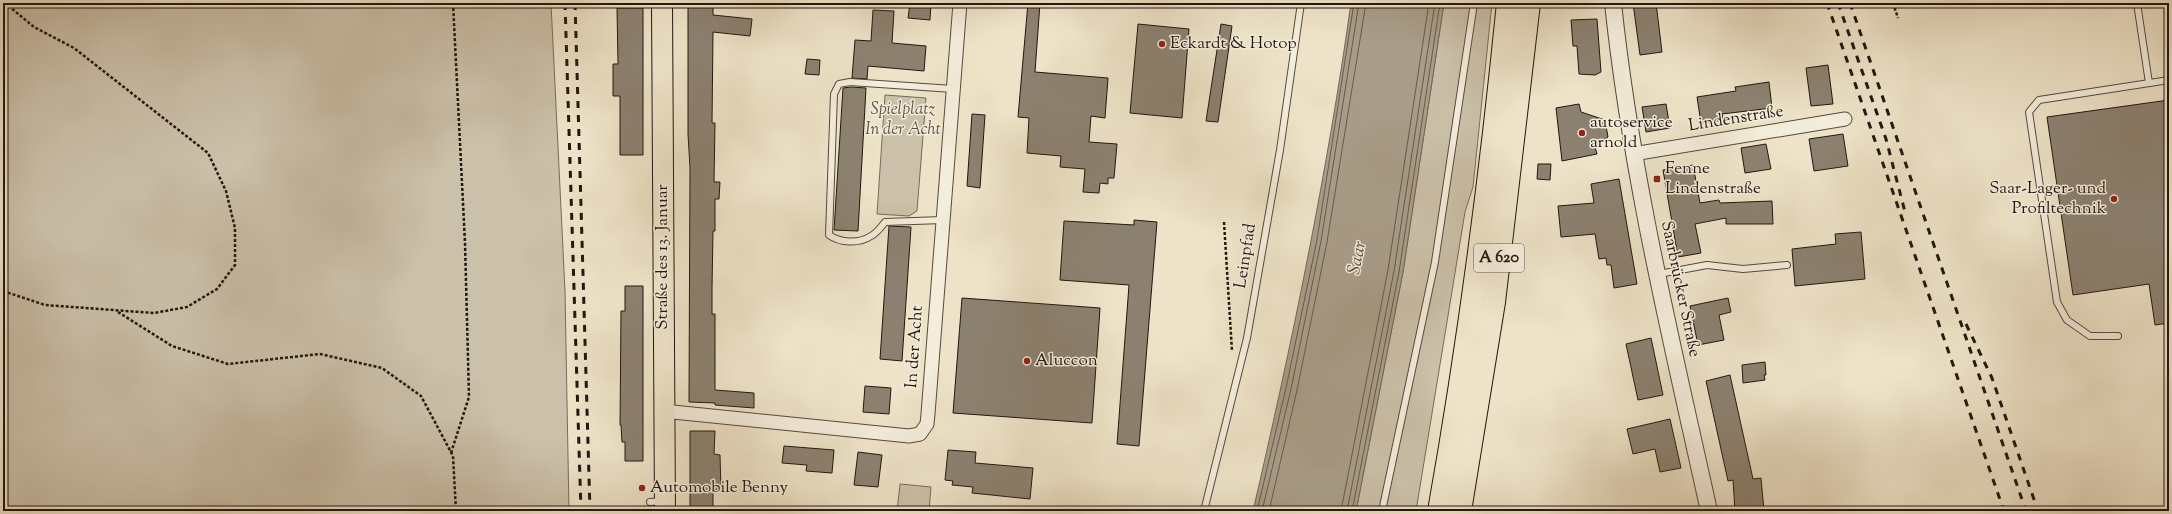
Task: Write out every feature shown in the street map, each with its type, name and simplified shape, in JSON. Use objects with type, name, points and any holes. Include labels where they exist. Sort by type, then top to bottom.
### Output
[{"type":"highway","name":"A 620","points":[[1439,511],[1473,301],[1499,91],[1508,3]]},
{"type":"highway","name":"A 620","points":[[1460,511],[1494,302],[1529,3]]},
{"type":"main road","name":"Straße des 13. Januar","points":[[660,505],[663,411],[662,3]]},
{"type":"street","name":"In der Acht","points":[[663,411],[909,436],[920,434],[927,424],[928,414],[960,3]]},
{"type":"street","name":"Saarbrücker Straße","points":[[1613,3],[1633,154],[1657,275],[1709,511]]},
{"type":"street","name":"Lindenstraße","points":[[1633,154],[1845,119]]},
{"type":"lane","name":"Leinpfad","points":[[1204,511],[1247,338],[1280,150],[1301,3]]},
{"type":"lane","points":[[1382,511],[1435,262],[1474,3]]},
{"type":"lane","points":[[2137,3],[2149,83]]},
{"type":"lane","points":[[2118,336],[2090,336],[2067,320],[2057,302],[2028,112],[2039,100],[2169,80]]},
{"type":"lane","points":[[943,220],[885,222],[871,236],[853,242],[836,240],[829,235],[834,94],[839,84],[850,82],[953,89]]},
{"type":"lane","points":[[1657,275],[1707,265],[1743,269],[1787,265]]},
{"type":"path","points":[[3,291],[45,305],[117,312],[154,313],[187,307],[217,288],[235,265],[235,228],[226,191],[208,153],[74,48],[34,27],[5,3]]},
{"type":"path","points":[[451,453],[469,397],[465,243],[453,3]]},
{"type":"path","points":[[1893,3],[1898,18]]},
{"type":"path","points":[[1224,222],[1224,258],[1232,359]]},
{"type":"path","points":[[117,312],[172,346],[228,364],[320,354],[382,368],[421,396],[453,456],[456,511]]},
{"type":"green space","points":[[3,3],[551,3],[565,291],[569,511],[3,511]]},
{"type":"green space","points":[[1444,3],[1492,3],[1473,187],[1465,212],[1416,511],[1356,511],[1403,272]]},
{"type":"green space","name":"Spielplatz In der Acht","points":[[885,95],[926,98],[917,211],[909,216],[877,214]]},
{"type":"green space","points":[[900,484],[931,487],[929,511],[897,511]]},
{"type":"water","name":"Saar","points":[[1351,3],[1444,3],[1403,272],[1356,511],[1253,511],[1308,258],[1331,131]]},
{"type":"building","points":[[688,3],[713,3],[713,15],[752,19],[750,36],[713,32],[712,123],[715,123],[714,182],[720,182],[719,199],[715,199],[715,231],[713,231],[712,314],[715,314],[715,390],[754,393],[754,408],[715,405],[715,403],[689,402],[690,168],[688,134]]},
{"type":"building","points":[[910,3],[931,3],[930,20],[908,18]]},
{"type":"building","points":[[1028,3],[1040,3],[1035,72],[1108,78],[1105,118],[1091,116],[1089,142],[1117,144],[1114,178],[1108,178],[1108,184],[1100,183],[1099,193],[1083,192],[1085,169],[1060,167],[1061,156],[1027,153],[1029,118],[1018,117]]},
{"type":"building","points":[[1633,3],[1656,3],[1662,52],[1640,55]]},
{"type":"building","points":[[617,8],[643,8],[643,155],[620,155],[620,96],[613,96],[613,64],[618,64]]},
{"type":"building","points":[[873,10],[894,11],[892,43],[926,46],[924,71],[868,66],[867,79],[852,78],[855,40],[871,41]]},
{"type":"building","points":[[1597,19],[1601,72],[1595,75],[1579,74],[1577,46],[1573,46],[1571,20]]},
{"type":"building","points":[[1138,24],[1189,29],[1182,118],[1130,113]]},
{"type":"building","points":[[1221,24],[1232,26],[1218,122],[1206,121]]},
{"type":"building","points":[[807,59],[820,60],[819,75],[805,74]]},
{"type":"building","points":[[1828,65],[1833,104],[1811,106],[1806,68]]},
{"type":"building","points":[[1769,82],[1772,108],[1722,114],[1723,120],[1701,123],[1697,97],[1736,91],[1735,87]]},
{"type":"building","points":[[843,88],[866,88],[858,231],[834,230]]},
{"type":"building","name":"Saar-Lager- und Profiltechnik","points":[[2169,100],[2169,323],[2155,325],[2149,284],[2073,295],[2047,117]]},
{"type":"building","points":[[1579,104],[1581,112],[1605,120],[1608,137],[1595,147],[1597,154],[1562,161],[1556,108]]},
{"type":"building","points":[[1666,104],[1670,128],[1646,132],[1642,107]]},
{"type":"building","points":[[972,114],[985,115],[980,188],[967,186]]},
{"type":"building","points":[[1843,134],[1848,166],[1814,171],[1809,139]]},
{"type":"building","points":[[1766,144],[1771,169],[1745,173],[1741,148]]},
{"type":"building","points":[[1538,164],[1551,164],[1550,180],[1537,179]]},
{"type":"building","points":[[1693,165],[1700,203],[1719,200],[1720,203],[1772,201],[1773,224],[1726,224],[1726,218],[1695,224],[1701,253],[1678,257],[1663,170]]},
{"type":"building","points":[[1619,179],[1637,284],[1614,288],[1611,265],[1607,265],[1606,258],[1599,259],[1595,234],[1561,237],[1558,206],[1594,203],[1591,184]]},
{"type":"building","points":[[1134,220],[1157,222],[1139,446],[1117,444],[1129,285],[1060,280],[1064,221],[1134,225]]},
{"type":"building","points":[[889,226],[911,227],[902,361],[880,359]]},
{"type":"building","points":[[1861,232],[1865,279],[1795,286],[1792,249],[1836,244],[1835,234]]},
{"type":"building","points":[[625,286],[643,286],[643,461],[625,461],[625,442],[622,442],[620,425],[621,311],[625,311]]},
{"type":"building","name":"Aluccon","points":[[962,298],[1100,308],[1092,423],[953,413]]},
{"type":"building","points":[[1728,298],[1731,312],[1719,315],[1724,340],[1698,345],[1690,306]]},
{"type":"building","points":[[1651,338],[1663,395],[1638,400],[1626,344]]},
{"type":"building","points":[[1765,362],[1765,380],[1743,383],[1742,365]]},
{"type":"building","points":[[1730,375],[1753,479],[1761,478],[1764,511],[1735,511],[1733,480],[1728,481],[1706,381]]},
{"type":"building","points":[[865,386],[891,388],[889,414],[863,412]]},
{"type":"building","points":[[1670,419],[1681,468],[1660,472],[1655,449],[1633,454],[1627,429]]},
{"type":"building","points":[[690,431],[715,431],[714,454],[720,455],[721,490],[713,490],[713,511],[690,511]]},
{"type":"building","points":[[784,446],[834,450],[832,473],[806,471],[807,465],[782,463]]},
{"type":"building","points":[[948,450],[976,452],[975,463],[1033,468],[1030,499],[972,493],[973,487],[952,485],[953,481],[945,480]]},
{"type":"building","points":[[858,452],[882,455],[878,487],[854,485]]},
{"type":"railway","points":[[565,3],[581,511]]},
{"type":"railway","points":[[575,3],[590,511]]},
{"type":"railway","points":[[1827,3],[2004,511]]},
{"type":"railway","points":[[1838,3],[1886,139],[1905,212]]},
{"type":"railway","points":[[1850,3],[2026,511]]},
{"type":"railway","points":[[1966,324],[1992,378],[2038,511]]},
{"type":"place","name":"Eckardt & Hotop","points":[[1162,44]]},
{"type":"place","name":"autoservice arnold","points":[[1582,133]]},
{"type":"place","name":"Fenne Lindenstraße","points":[[1657,179]]},
{"type":"place","name":"Saar-Lager- und Profiltechnik","points":[[2114,199]]},
{"type":"place","name":"Aluccon","points":[[1027,361]]},
{"type":"place","name":"Automobile Benny","points":[[642,488]]}]
